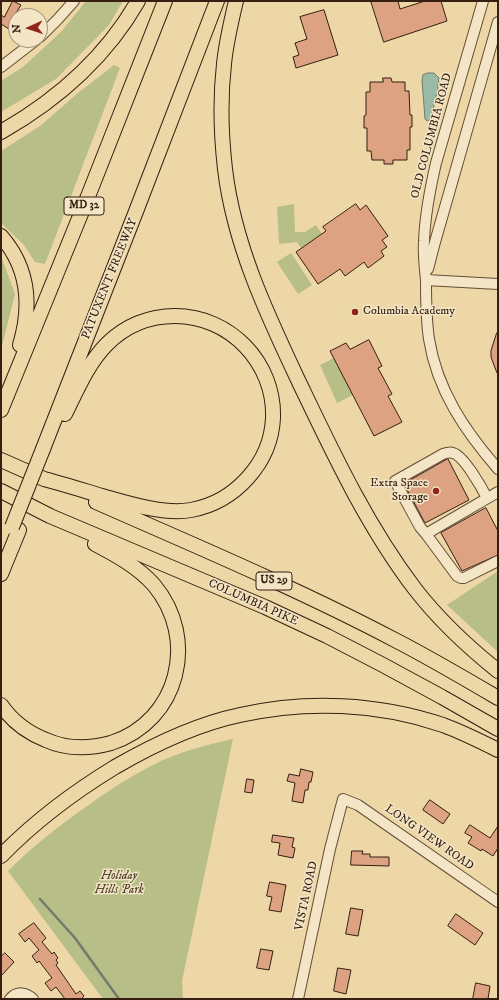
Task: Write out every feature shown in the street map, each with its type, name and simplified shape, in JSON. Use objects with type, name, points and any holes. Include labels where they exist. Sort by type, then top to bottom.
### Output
[{"type":"highway","points":[[1,132],[30,115],[74,81],[117,34],[138,1]]},
{"type":"highway","name":"MD 32","points":[[1,410],[89,194],[164,1]]},
{"type":"highway","name":"PATUXENT FREEWAY","points":[[1,556],[16,528],[46,451],[217,1]]},
{"type":"highway","points":[[236,1],[230,24],[224,63],[221,98],[222,134],[225,170],[231,203],[238,236],[252,276],[263,304],[322,428],[369,519],[415,589],[438,616],[464,642],[498,671]]},
{"type":"highway","points":[[65,414],[102,317],[135,214]]},
{"type":"highway","points":[[1,236],[12,251],[23,272],[27,304],[26,320],[22,340],[1,410]]},
{"type":"highway","points":[[44,479],[133,505],[157,509],[174,511],[190,510],[218,501],[232,493],[243,484],[261,460],[271,432],[273,418],[272,403],[268,386],[262,370],[253,355],[230,333],[215,325],[199,319],[182,316],[166,316],[135,324],[106,344],[96,357],[46,451]]},
{"type":"highway","name":"US 29","points":[[1,460],[277,582],[395,640],[498,698]]},
{"type":"highway","name":"COLUMBIA PIKE","points":[[1,491],[50,516],[265,607],[327,636],[436,693],[498,730]]},
{"type":"highway","points":[[1,705],[25,730],[39,738],[55,744],[87,748],[118,740],[147,723],[158,711],[169,694],[175,678],[179,644],[176,628],[170,610],[154,584],[128,562],[50,516]]},
{"type":"highway","points":[[2,573],[16,528]]},
{"type":"highway","points":[[1,856],[41,819],[69,797],[127,760],[184,733],[239,715],[297,706],[353,706],[413,717],[443,726],[479,740],[498,750]]},
{"type":"street","name":"OLD COLUMBIA ROAD","points":[[483,1],[438,156],[426,213],[424,242],[426,302],[432,355],[454,410],[480,448],[498,468]]},
{"type":"street","points":[[48,28],[71,2]]},
{"type":"street","name":"OLD COLUMBIA ROAD","points":[[426,280],[435,242],[498,22]]},
{"type":"street","points":[[1,67],[26,48]]},
{"type":"street","points":[[426,280],[498,284]]},
{"type":"street","points":[[487,498],[474,475],[458,455],[453,453],[444,454],[395,481],[420,527],[457,576],[464,578],[498,562]]},
{"type":"street","points":[[426,534],[498,492]]},
{"type":"street","name":"LONG VIEW ROAD","points":[[343,799],[358,805],[498,902]]},
{"type":"street","name":"VISTA ROAD","points":[[298,999],[330,849],[343,799]]},
{"type":"street","points":[[10,999],[19,993],[25,993],[33,999]]},
{"type":"green space","points":[[86,1],[123,1],[109,25],[56,79],[1,112],[1,81],[23,67],[44,48],[48,48],[48,44],[61,32]]},
{"type":"green space","points":[[114,65],[120,68],[45,264],[35,262],[24,245],[1,223],[1,151],[40,126],[78,93]]},
{"type":"green space","points":[[294,204],[295,232],[305,232],[316,225],[322,234],[301,248],[297,242],[279,244],[277,207]]},
{"type":"green space","points":[[291,253],[312,285],[298,294],[277,262]]},
{"type":"green space","points":[[1,256],[15,294],[1,350]]},
{"type":"green space","points":[[334,358],[353,395],[337,403],[320,365]]},
{"type":"green space","points":[[498,571],[498,652],[447,605]]},
{"type":"green space","name":"Holiday Hills Park","points":[[233,739],[182,981],[183,999],[103,999],[8,871],[58,827],[126,780],[172,756]]},
{"type":"shaded area","points":[[434,73],[439,78],[437,94],[430,120],[427,121],[425,119],[422,80],[423,75]]},
{"type":"building","points":[[13,1],[21,5],[19,8],[9,8]]},
{"type":"building","points":[[371,1],[398,1],[400,9],[425,1],[441,1],[447,21],[384,42]]},
{"type":"building","points":[[8,10],[8,28],[1,24],[1,15],[4,17]]},
{"type":"building","points":[[324,10],[338,55],[296,68],[293,57],[299,55],[295,43],[307,39],[300,17]]},
{"type":"building","points":[[383,78],[391,78],[392,82],[405,82],[405,91],[409,91],[410,115],[412,115],[412,127],[410,127],[410,150],[407,150],[407,160],[393,160],[393,164],[384,164],[384,160],[372,160],[371,151],[367,151],[367,128],[364,128],[364,116],[366,115],[366,92],[370,92],[370,82],[383,82]]},
{"type":"building","points":[[356,204],[360,210],[366,205],[388,236],[382,240],[387,247],[381,251],[384,256],[368,268],[364,262],[345,276],[340,269],[318,284],[296,252],[326,231],[323,227]]},
{"type":"building","points":[[497,333],[498,373],[491,357],[491,351]]},
{"type":"building","points":[[369,340],[382,366],[378,368],[392,394],[388,396],[402,422],[374,436],[330,351],[346,343],[350,349]]},
{"type":"building","name":"Extra Space Storage","points":[[448,459],[469,500],[425,523],[404,484]]},
{"type":"building","name":"Extra Space Storage","points":[[486,508],[498,531],[498,555],[462,571],[441,533]]},
{"type":"building","points":[[301,769],[313,772],[308,790],[305,790],[303,803],[292,801],[295,783],[287,781],[289,774],[299,776]]},
{"type":"building","points":[[247,779],[254,780],[252,793],[245,792]]},
{"type":"building","points":[[430,800],[450,814],[443,824],[423,810]]},
{"type":"building","points":[[470,825],[490,838],[498,826],[498,848],[493,856],[468,843],[472,837],[465,833]]},
{"type":"building","points":[[273,835],[294,838],[292,847],[295,848],[293,858],[278,855],[280,843],[272,842]]},
{"type":"building","points":[[352,851],[363,851],[362,854],[370,854],[370,857],[389,857],[389,866],[351,865]]},
{"type":"building","points":[[270,882],[286,885],[281,912],[269,910],[272,897],[267,896]]},
{"type":"building","points":[[351,908],[363,910],[358,936],[346,934]]},
{"type":"building","points":[[456,914],[483,933],[475,945],[448,926]]},
{"type":"building","points":[[34,923],[46,938],[42,942],[52,954],[54,952],[58,958],[56,960],[58,963],[56,965],[76,994],[80,991],[84,996],[81,999],[65,999],[56,987],[51,991],[45,983],[52,978],[39,961],[37,963],[32,956],[39,950],[29,938],[25,942],[19,934]]},
{"type":"building","points":[[261,949],[273,951],[269,970],[257,968]]},
{"type":"building","points":[[5,953],[14,962],[1,976],[1,957]]},
{"type":"building","points":[[338,968],[351,970],[346,994],[334,991]]},
{"type":"building","points":[[476,983],[490,986],[488,999],[473,999]]},
{"type":"waterway","points":[[40,899],[75,938],[119,999]]},
{"type":"place","name":"Columbia Academy","points":[[355,312]]},
{"type":"place","name":"Extra Space Storage","points":[[436,491]]}]
